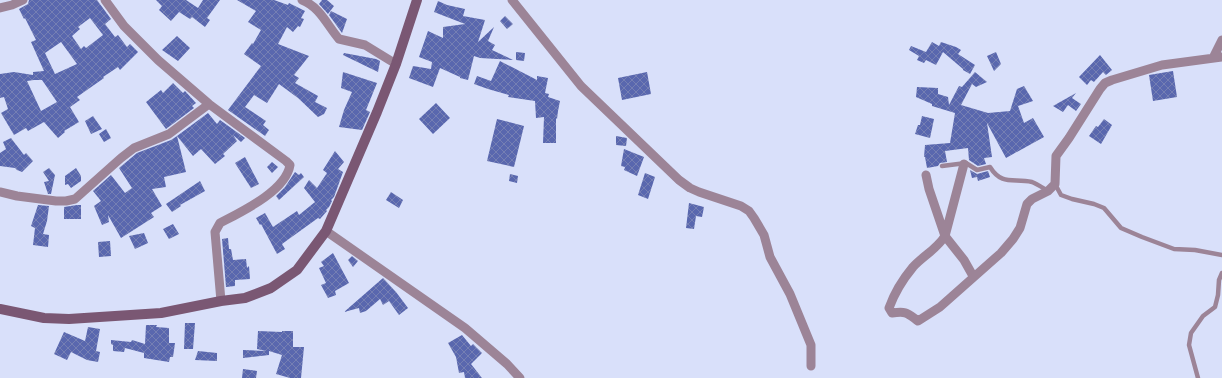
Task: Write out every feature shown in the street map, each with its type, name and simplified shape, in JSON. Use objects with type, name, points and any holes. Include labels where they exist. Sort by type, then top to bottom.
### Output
[{"type":"main road","points":[[0,309],[44,318],[69,319],[161,313],[221,301],[245,298],[271,288],[297,270],[326,231],[396,64],[417,0]]},
{"type":"street","points":[[0,8],[23,0]]},
{"type":"street","points":[[105,0],[124,26],[158,60],[209,104],[290,165],[289,170],[278,185],[262,200],[220,223],[216,228],[215,232],[221,301]]},
{"type":"street","points":[[302,0],[308,2],[318,10],[338,39],[365,45],[396,64]]},
{"type":"street","points":[[512,0],[581,86],[679,180],[690,188],[699,192],[741,206],[752,214],[764,235],[770,256],[790,294],[811,345],[811,366]]},
{"type":"street","points":[[964,164],[945,236],[941,243],[914,267],[899,287],[889,308],[892,313],[902,312],[910,314],[918,321],[940,307],[1001,252],[1013,239],[1020,228],[1027,204],[1032,199],[1052,187],[1056,156],[1105,83],[1162,65],[1219,58],[1222,40]]},
{"type":"street","points":[[0,192],[17,196],[56,201],[66,201],[75,198],[134,148],[168,134],[209,104]]},
{"type":"street","points":[[926,175],[928,189],[945,236],[964,260],[973,276]]},
{"type":"street","points":[[326,231],[465,328],[507,364],[520,378]]},
{"type":"lane","points":[[942,166],[964,164],[977,170],[990,167],[995,174],[1004,181],[1020,180],[1052,187],[1061,195],[1104,208],[1121,228],[1142,237],[1174,249],[1195,250],[1222,255]]},
{"type":"lane","points":[[1198,378],[1190,345],[1191,333],[1203,316],[1215,307],[1218,295],[1218,280],[1222,273]]},
{"type":"building","points":[[29,0],[97,0],[111,19],[105,24],[115,37],[118,35],[127,47],[130,44],[138,52],[120,70],[118,67],[77,97],[80,100],[70,107],[79,122],[64,131],[65,132],[58,138],[44,122],[28,131],[26,128],[14,135],[1,113],[8,109],[4,97],[0,98],[0,74],[14,72],[33,75],[33,72],[44,71],[31,42],[36,40],[19,9],[28,4]],"holes":[[[90,18],[103,35],[86,48],[84,46],[81,49],[72,36],[80,29],[78,27]],[[61,42],[77,64],[55,74],[45,53]],[[42,80],[57,102],[41,111],[27,81]]]},
{"type":"building","points":[[156,0],[186,0],[198,8],[203,0],[220,0],[207,18],[210,20],[205,27],[192,17],[190,19],[179,12],[171,21],[159,10],[162,6]]},
{"type":"building","points":[[237,0],[274,0],[288,5],[289,3],[305,11],[301,18],[304,19],[300,27],[298,26],[293,32],[287,27],[278,44],[309,56],[294,75],[299,78],[295,83],[318,96],[315,102],[327,108],[324,114],[318,117],[298,98],[279,84],[267,103],[254,95],[245,107],[266,121],[263,125],[269,130],[265,136],[228,110],[261,66],[244,54],[252,43],[253,44],[261,30],[248,22],[256,11]]},
{"type":"building","points":[[322,0],[327,0],[334,6],[328,14],[319,4]]},
{"type":"building","points":[[438,1],[447,5],[465,9],[463,16],[485,20],[478,42],[494,27],[488,41],[495,45],[492,50],[513,60],[480,58],[474,56],[468,80],[460,78],[440,68],[433,87],[409,78],[413,66],[431,69],[432,62],[419,57],[428,31],[443,38],[443,27],[465,24],[434,12]]},
{"type":"building","points":[[331,11],[347,19],[342,33],[329,15]]},
{"type":"building","points":[[505,16],[513,24],[507,29],[500,21]]},
{"type":"building","points":[[177,36],[190,48],[178,61],[162,50]]},
{"type":"building","points":[[932,42],[939,46],[941,42],[961,50],[958,54],[975,65],[970,74],[963,70],[943,52],[936,65],[926,60],[924,63],[917,60],[919,56],[909,50],[911,46],[926,52]]},
{"type":"building","points":[[516,52],[525,53],[524,61],[516,60]]},
{"type":"building","points":[[996,52],[1001,64],[994,71],[987,56]]},
{"type":"building","points":[[344,53],[380,61],[378,72],[343,55]]},
{"type":"building","points":[[1100,55],[1112,70],[1106,75],[1103,72],[1094,82],[1091,80],[1087,85],[1079,77]]},
{"type":"building","points":[[500,61],[537,80],[537,76],[548,78],[545,93],[549,94],[548,97],[560,101],[557,119],[556,118],[556,143],[543,143],[544,117],[536,118],[535,101],[508,97],[509,95],[474,84],[477,76],[491,81]]},
{"type":"building","points":[[1173,71],[1177,97],[1153,101],[1149,75]]},
{"type":"building","points":[[343,72],[377,83],[366,110],[370,112],[362,130],[339,127],[344,110],[352,92],[341,88]]},
{"type":"building","points":[[647,72],[651,94],[622,100],[618,78]]},
{"type":"building","points":[[975,72],[987,82],[976,87],[972,84],[961,105],[988,113],[1010,111],[1017,89],[1024,86],[1033,101],[1018,106],[1024,123],[1033,118],[1044,137],[1006,158],[987,123],[992,157],[984,158],[986,164],[978,166],[969,160],[968,148],[945,151],[947,162],[940,163],[938,166],[927,168],[924,157],[925,145],[950,143],[955,113],[932,106],[932,104],[916,97],[917,87],[938,88],[938,94],[948,97],[949,105],[959,86],[962,87]]},
{"type":"building","points":[[173,83],[183,93],[185,91],[196,103],[192,106],[194,108],[166,129],[146,102],[161,90],[163,93]]},
{"type":"building","points":[[1076,93],[1072,98],[1081,104],[1076,111],[1068,105],[1063,112],[1053,106]]},
{"type":"building","points":[[436,103],[450,118],[433,134],[419,119]]},
{"type":"building","points":[[208,113],[217,124],[220,120],[245,138],[241,142],[233,135],[237,141],[223,154],[225,156],[215,164],[201,149],[193,156],[177,136]]},
{"type":"building","points":[[93,116],[102,129],[91,134],[85,121]]},
{"type":"building","points":[[922,116],[934,119],[930,138],[915,134],[918,125],[920,125]]},
{"type":"building","points":[[497,119],[524,126],[514,167],[487,161]]},
{"type":"building","points":[[1104,119],[1112,125],[1101,144],[1089,136],[1096,126],[1098,127]]},
{"type":"building","points":[[106,129],[111,138],[104,142],[99,134]]},
{"type":"building","points":[[177,136],[186,172],[164,177],[166,187],[152,189],[162,206],[151,213],[154,217],[121,238],[108,215],[109,222],[102,225],[94,206],[101,201],[93,191],[111,175],[125,193],[132,188],[119,168],[137,153],[171,140]]},
{"type":"building","points":[[616,136],[627,138],[626,146],[616,145]]},
{"type":"building","points":[[11,138],[24,155],[26,153],[33,161],[22,172],[15,168],[0,166],[0,153],[6,149],[3,142]]},
{"type":"building","points":[[624,149],[644,157],[637,176],[624,170],[625,167],[621,166]]},
{"type":"building","points":[[335,151],[344,162],[338,169],[343,172],[334,197],[326,210],[327,211],[320,219],[318,218],[282,244],[285,249],[277,254],[261,224],[260,225],[256,218],[265,213],[273,227],[297,211],[299,215],[315,202],[304,188],[309,180],[317,188],[327,173],[323,170]]},
{"type":"building","points":[[245,157],[259,184],[251,188],[235,163]]},
{"type":"building","points":[[272,162],[278,167],[272,173],[267,167]]},
{"type":"building","points":[[49,168],[55,175],[51,194],[48,194],[44,182],[49,181],[43,172]]},
{"type":"building","points":[[76,168],[81,176],[81,181],[71,188],[68,184],[65,185],[65,176]]},
{"type":"building","points":[[970,170],[977,174],[988,171],[990,177],[978,181],[977,177],[972,178]]},
{"type":"building","points":[[295,172],[299,175],[301,173],[304,177],[279,200],[276,196],[285,187]]},
{"type":"building","points":[[645,173],[655,177],[648,199],[638,195]]},
{"type":"building","points":[[510,174],[518,176],[517,183],[509,181]]},
{"type":"building","points":[[200,181],[205,191],[180,205],[181,206],[172,212],[166,204]]},
{"type":"building","points":[[391,192],[403,200],[399,208],[386,200]]},
{"type":"building","points":[[689,203],[704,207],[702,217],[696,216],[694,229],[686,228]]},
{"type":"building","points":[[38,205],[49,206],[43,234],[49,235],[48,247],[33,245],[35,228],[31,226]]},
{"type":"building","points":[[81,205],[81,219],[64,219],[64,207]]},
{"type":"building","points":[[173,224],[179,234],[169,239],[163,229]]},
{"type":"building","points":[[144,233],[148,243],[135,249],[129,236]]},
{"type":"building","points":[[228,238],[229,249],[231,249],[233,260],[246,259],[247,268],[249,266],[250,279],[235,280],[235,286],[226,287],[222,239]]},
{"type":"building","points":[[110,241],[111,256],[99,257],[98,242]]},
{"type":"building","points":[[333,253],[349,283],[335,291],[336,295],[328,298],[321,285],[326,283],[319,268],[324,266],[321,262]]},
{"type":"building","points":[[352,256],[358,261],[353,267],[348,260]]},
{"type":"building","points":[[383,278],[408,308],[399,315],[389,301],[383,305],[380,299],[366,311],[360,313],[359,308],[344,312]]},
{"type":"building","points":[[185,323],[195,323],[193,349],[184,349]]},
{"type":"building","points":[[146,325],[157,325],[156,327],[169,328],[169,343],[175,343],[173,357],[170,357],[169,362],[144,358],[144,353],[125,348],[124,352],[113,351],[111,340],[131,342],[132,340],[145,344]]},
{"type":"building","points":[[88,327],[100,329],[96,351],[100,352],[98,362],[87,360],[71,352],[67,360],[54,354],[64,332],[85,341]]},
{"type":"building","points":[[258,331],[293,331],[293,347],[304,347],[301,378],[290,378],[276,374],[282,355],[269,351],[269,355],[243,358],[243,350],[266,351],[257,349]]},
{"type":"building","points":[[462,335],[471,346],[473,344],[482,353],[471,364],[482,378],[465,378],[464,372],[459,373],[456,357],[448,343]]},
{"type":"building","points":[[198,351],[217,353],[217,361],[195,360]]},
{"type":"building","points":[[243,369],[257,371],[256,378],[242,378]]}]
